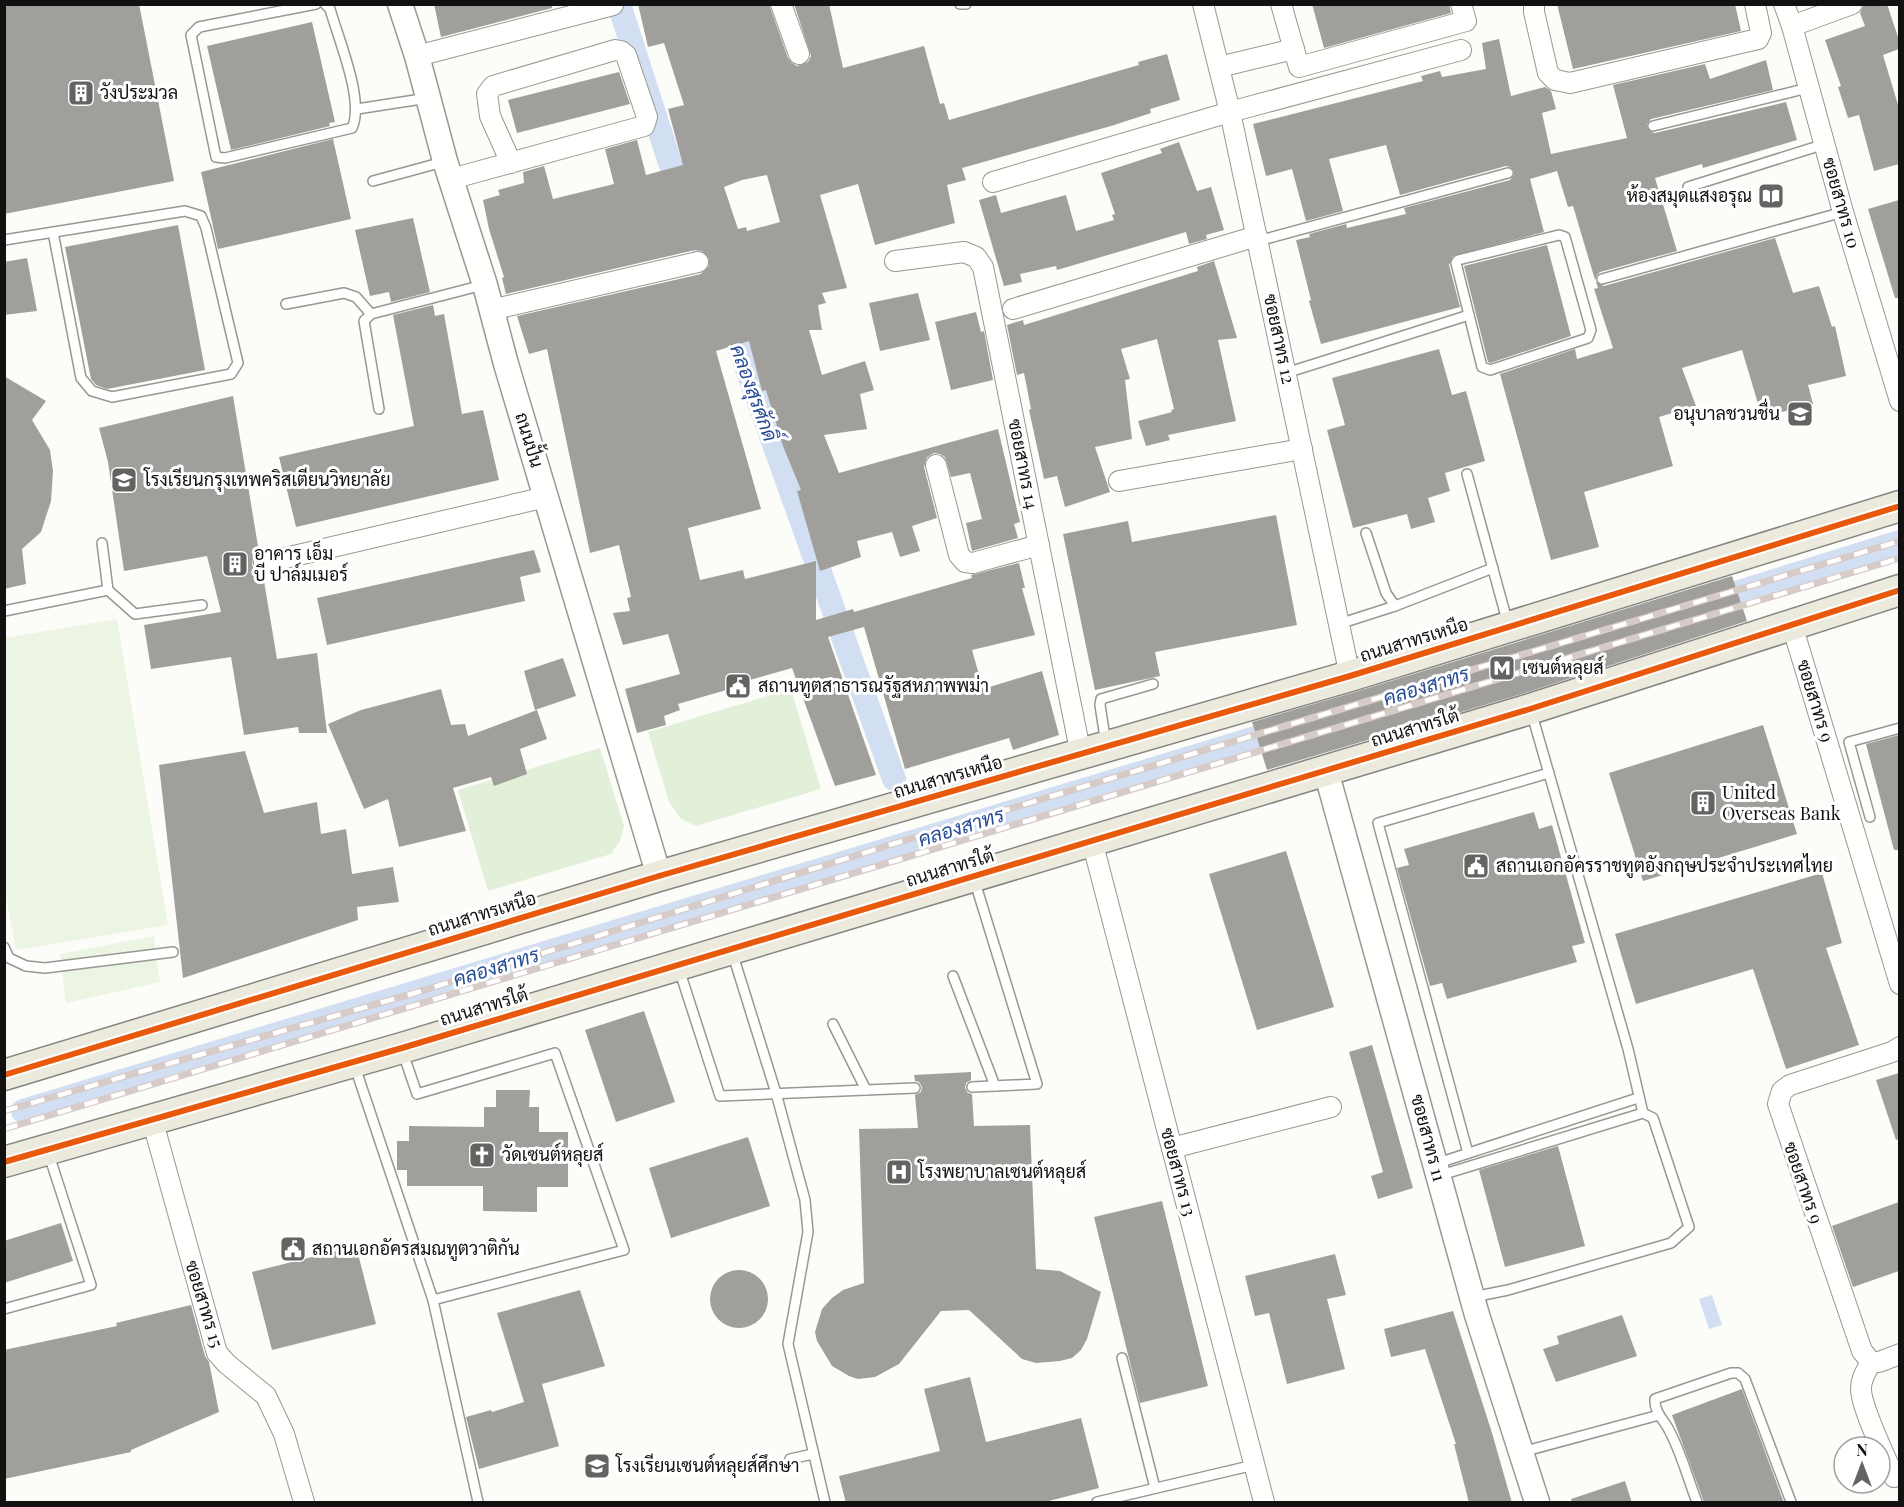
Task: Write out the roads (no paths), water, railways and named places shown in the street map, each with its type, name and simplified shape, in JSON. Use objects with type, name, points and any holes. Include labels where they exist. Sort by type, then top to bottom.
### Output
[{"type":"main road","name":"ถนนสาทรเหนือ","points":[[4,1075],[659,876],[1094,751],[1891,513]]},
{"type":"main road","name":"ถนนสาทรใต้","points":[[6,1151],[47,1150],[402,1048],[1530,709],[1899,589]]},
{"type":"street","name":"ถนนปั้น","points":[[400,4],[659,876]]},
{"type":"street","points":[[781,4],[799,54]]},
{"type":"street","name":"ซอยสาทร 12","points":[[1203,4],[1230,112],[1350,675]]},
{"type":"street","points":[[1281,4],[1299,67],[1466,21],[1461,4]]},
{"type":"street","points":[[1534,4],[1548,73],[1555,80],[1570,83],[1758,39],[1761,33],[1755,4]]},
{"type":"street","name":"ซอยสาทร 10","points":[[1784,4],[1899,401]]},
{"type":"street","points":[[1792,26],[1852,4]]},
{"type":"street","points":[[417,57],[614,5]]},
{"type":"street","points":[[1219,67],[1294,49]]},
{"type":"street","points":[[448,170],[511,163],[644,126],[647,117],[626,55],[615,50],[494,86],[487,94],[490,116],[511,163]]},
{"type":"street","points":[[993,182],[1230,112],[1461,50]]},
{"type":"street","points":[[1013,309],[1257,238]]},
{"type":"street","name":"ซอยสาทร 14","points":[[895,261],[964,252],[976,257],[983,267],[1039,545],[1094,751]]},
{"type":"street","points":[[491,310],[698,262]]},
{"type":"street","points":[[1119,481],[1302,449]]},
{"type":"street","points":[[936,465],[959,555],[965,562],[973,563],[1039,545]]},
{"type":"street","points":[[264,563],[546,497]]},
{"type":"street","name":"ซอยสาทร 9","points":[[1792,625],[1899,984]]},
{"type":"street","name":"ซอยสาทร 11","points":[[1326,771],[1473,1297],[1537,1503]]},
{"type":"street","name":"ซอยสาทร 13","points":[[1092,841],[1264,1503]]},
{"type":"street","name":"ซอยสาทร 9","points":[[1872,1362],[1862,1352],[1778,1104],[1782,1091],[1790,1085],[1892,1052],[1899,1047]]},
{"type":"street","points":[[1172,1148],[1331,1107]]},
{"type":"street","name":"ซอยสาทร 15","points":[[152,1119],[217,1353],[227,1364],[267,1396],[284,1434],[304,1503]]},
{"type":"street","points":[[1894,1477],[1864,1405],[1861,1389],[1863,1376],[1872,1362],[1879,1362],[1899,1354]]},
{"type":"lane","points":[[316,4],[199,27],[191,35],[216,157],[225,158],[352,128],[357,109],[355,94],[330,9],[325,4]]},
{"type":"lane","points":[[960,4],[966,4]]},
{"type":"lane","points":[[1653,126],[1808,88]]},
{"type":"lane","points":[[357,109],[428,98]]},
{"type":"lane","points":[[1688,187],[1825,144]]},
{"type":"lane","points":[[373,181],[448,170]]},
{"type":"lane","points":[[1257,238],[1508,173]]},
{"type":"lane","points":[[4,240],[53,232],[185,211],[201,216],[207,228],[238,363],[231,374],[112,397],[92,391],[81,378],[53,232]]},
{"type":"lane","points":[[1602,279],[1843,212]]},
{"type":"lane","points":[[1559,235],[1565,237],[1592,330],[1588,338],[1486,370],[1482,368],[1468,315],[1456,266],[1458,260],[1559,235]]},
{"type":"lane","points":[[378,409],[364,321],[370,314],[485,285]]},
{"type":"lane","points":[[286,304],[344,293],[356,297],[370,314]]},
{"type":"lane","points":[[1286,373],[1468,315]]},
{"type":"lane","points":[[1467,474],[1508,627]]},
{"type":"lane","points":[[1366,533],[1386,593],[1395,606]]},
{"type":"lane","points":[[102,543],[108,590],[135,614],[202,605]]},
{"type":"lane","points":[[1339,624],[1395,606],[1492,568]]},
{"type":"lane","points":[[4,611],[108,590]]},
{"type":"lane","points":[[1094,751],[1101,699],[1153,684]]},
{"type":"lane","points":[[1530,709],[1628,1049],[1643,1113]]},
{"type":"lane","points":[[1870,817],[1849,742],[1899,728]]},
{"type":"lane","points":[[1468,1153],[1378,823],[1548,773]]},
{"type":"lane","points":[[972,1087],[1037,1084],[973,876]]},
{"type":"lane","points":[[4,947],[9,958],[26,966],[45,968],[173,952]]},
{"type":"lane","points":[[731,949],[776,1093],[806,1200],[808,1232],[788,1344],[825,1503]]},
{"type":"lane","points":[[677,964],[720,1095],[915,1088]]},
{"type":"lane","points":[[953,976],[995,1086]]},
{"type":"lane","points":[[833,1024],[866,1090]]},
{"type":"lane","points":[[402,1048],[417,1094],[555,1053],[624,1250],[433,1300]]},
{"type":"lane","points":[[353,1062],[433,1300],[478,1503]]},
{"type":"lane","points":[[1437,1170],[1468,1153],[1638,1098]]},
{"type":"lane","points":[[1437,1170],[1643,1113],[1653,1118],[1689,1227],[1671,1243],[1508,1290],[1473,1297]]},
{"type":"lane","points":[[4,1309],[91,1285],[47,1150]]},
{"type":"lane","points":[[1122,1358],[1155,1488]]},
{"type":"lane","points":[[1697,1503],[1669,1430],[1659,1415],[1655,1400],[1731,1373],[1738,1373],[1745,1379],[1791,1503]]},
{"type":"lane","points":[[1521,1452],[1659,1415]]},
{"type":"lane","points":[[790,1459],[813,1454]]},
{"type":"lane","points":[[1097,1503],[1254,1465]]},
{"type":"water","points":[[1712,1295],[1722,1325],[1709,1329],[1699,1299]]},
{"type":"waterway","name":"คลองสุรศักดิ์","points":[[619,4],[669,160],[702,243],[894,779]]},
{"type":"waterway","name":"คลองสาทร","points":[[1707,602],[1900,542]]},
{"type":"waterway","name":"คลองสาทร","points":[[23,1111],[1289,728]]},
{"type":"railway","points":[[4,1111],[418,992],[896,843],[1900,541]]},
{"type":"railway","points":[[4,1129],[1900,558]]},
{"type":"place","name":"วังประมวล","points":[[81,93]]},
{"type":"place","name":"ห้องสมุดแสงอรุณ","points":[[1771,196]]},
{"type":"place","name":"อนุบาลชวนชื่น","points":[[1800,414]]},
{"type":"place","name":"โรงเรียนกรุงเทพคริสเตียนวิทยาลัย","points":[[124,480]]},
{"type":"place","name":"อาคาร เอ็ม บี ปาล์มเมอร์","points":[[235,564]]},
{"type":"place","name":"เซนต์หลุยส์","points":[[1502,668]]},
{"type":"place","name":"สถานทูตสาธารณรัฐสหภาพพม่า","points":[[738,686]]},
{"type":"place","name":"United Overseas Bank","points":[[1703,803]]},
{"type":"place","name":"สถานเอกอัครราชทูตอังกฤษประจำประเทศไทย","points":[[1476,866]]},
{"type":"place","name":"วัดเซนต์หลุยส์","points":[[482,1155]]},
{"type":"place","name":"โรงพยาบาลเซนต์หลุยส์","points":[[899,1172]]},
{"type":"place","name":"สถานเอกอัครสมณทูตวาติกัน","points":[[293,1249]]},
{"type":"place","name":"โรงเรียนเซนต์หลุยส์ศึกษา","points":[[597,1466]]}]
